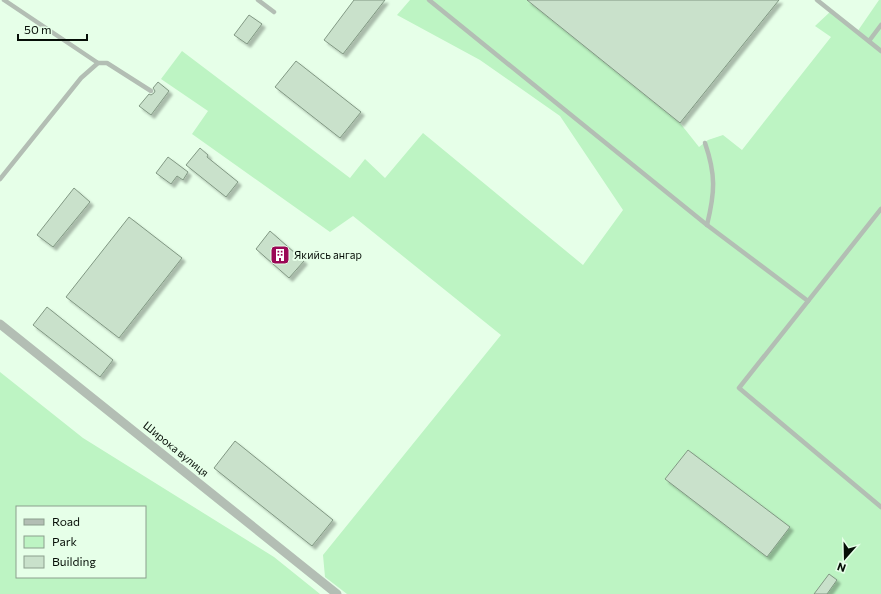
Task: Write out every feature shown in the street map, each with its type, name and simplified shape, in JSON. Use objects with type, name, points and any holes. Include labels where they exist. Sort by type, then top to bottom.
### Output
[{"type":"street","name":"Широка вулиця","points":[[0,324],[337,594]]},
{"type":"lane","points":[[4,0],[98,63],[107,63],[150,92]]},
{"type":"lane","points":[[258,0],[274,12]]},
{"type":"lane","points":[[429,0],[707,225],[808,301]]},
{"type":"lane","points":[[817,0],[881,51]]},
{"type":"lane","points":[[869,41],[881,25]]},
{"type":"lane","points":[[0,179],[81,78],[98,63]]},
{"type":"lane","points":[[705,142],[711,162],[714,180],[712,202],[707,225]]},
{"type":"lane","points":[[881,209],[739,388],[881,507]]},
{"type":"green space","points":[[410,0],[527,0],[680,123],[699,147],[708,140],[723,135],[742,150],[831,37],[815,26],[831,11],[857,32],[879,0],[881,0],[881,594],[347,594],[325,577],[323,555],[501,335],[353,216],[330,232],[192,134],[208,111],[161,79],[182,51],[350,178],[365,159],[385,178],[423,133],[583,265],[623,210],[560,116],[480,60],[397,15]]},
{"type":"green space","points":[[0,372],[83,438],[274,557],[320,594],[0,594]]},
{"type":"building","points":[[354,0],[385,0],[343,54],[324,40]]},
{"type":"building","points":[[527,0],[779,0],[680,123]]},
{"type":"building","points":[[249,15],[262,24],[247,44],[234,35]]},
{"type":"building","points":[[296,61],[361,112],[340,138],[275,87]]},
{"type":"building","points":[[158,82],[169,91],[151,115],[139,106],[149,94],[151,95],[154,93],[155,91],[153,88]]},
{"type":"building","points":[[200,148],[208,155],[207,157],[238,182],[226,197],[186,165]]},
{"type":"building","points":[[168,157],[188,172],[183,180],[177,176],[171,184],[156,173]]},
{"type":"building","points":[[74,188],[90,202],[53,247],[37,235]]},
{"type":"building","points":[[129,217],[182,258],[119,338],[66,297]]},
{"type":"building","name":"Якийсь ангар","points":[[270,231],[304,261],[289,278],[256,249]]},
{"type":"building","points":[[47,307],[113,360],[100,377],[33,325]]},
{"type":"building","points":[[235,441],[333,520],[312,546],[214,468]]},
{"type":"building","points":[[688,450],[790,527],[767,557],[665,479]]},
{"type":"building","points":[[829,574],[837,580],[827,594],[814,594]]},
{"type":"place","name":"Якийсь ангар","points":[[280,255]]}]
